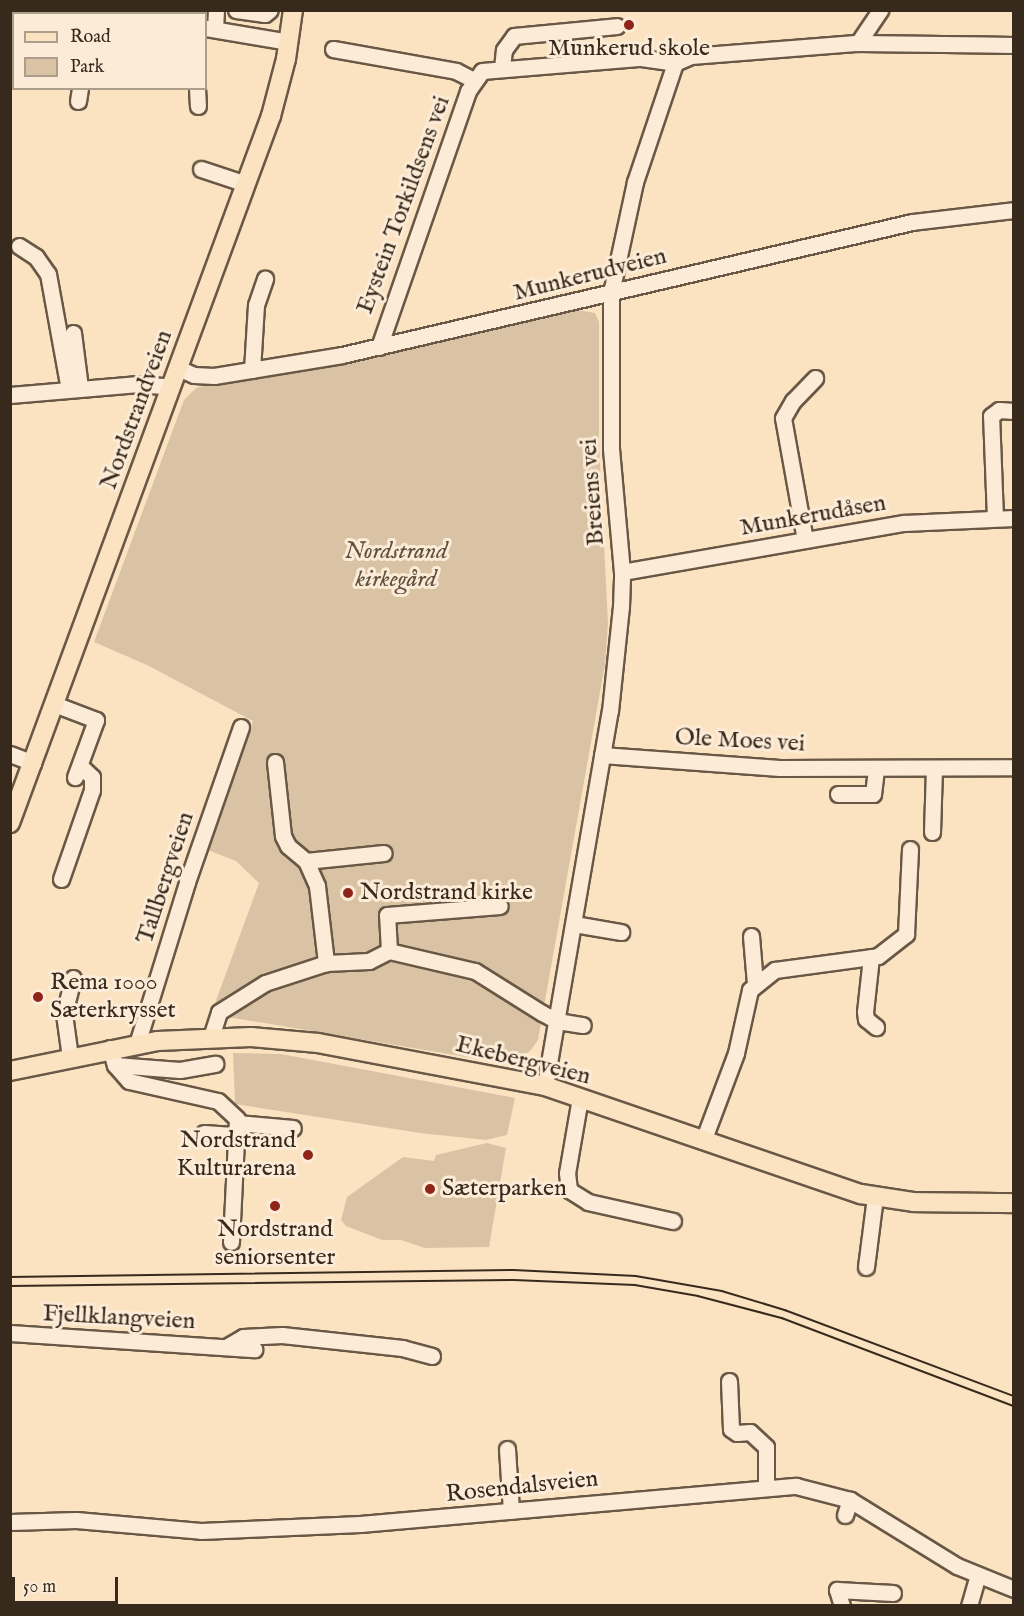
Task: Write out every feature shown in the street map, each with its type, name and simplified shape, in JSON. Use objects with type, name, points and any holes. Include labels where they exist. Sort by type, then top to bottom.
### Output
[{"type":"main road","name":"Nordstrandveien","points":[[10,823],[277,96],[289,42],[292,10]]},
{"type":"main road","name":"Ekebergveien","points":[[10,1071],[70,1057],[112,1057],[137,1044],[211,1037],[318,1043],[545,1086],[703,1141],[876,1197],[914,1202],[1014,1203]]},
{"type":"street","points":[[32,10],[48,12]]},
{"type":"street","points":[[216,10],[210,29],[289,42]]},
{"type":"street","points":[[236,10],[265,14],[270,10]]},
{"type":"street","points":[[858,42],[880,10]]},
{"type":"street","points":[[501,68],[504,50],[514,36],[617,27]]},
{"type":"street","points":[[333,49],[456,71],[474,80],[482,71],[501,68],[640,58],[675,63],[691,56],[858,42],[1014,45]]},
{"type":"street","name":"Breiens vei","points":[[545,1086],[610,711],[622,572],[611,448],[611,292],[635,182],[675,63]]},
{"type":"street","name":"Eystein Torkildsens vei","points":[[379,347],[474,80]]},
{"type":"street","points":[[198,90],[198,106]]},
{"type":"street","points":[[201,169],[246,184]]},
{"type":"street","name":"Munkerudveien","points":[[178,368],[203,377],[379,347],[912,222],[1014,210]]},
{"type":"street","points":[[20,246],[36,257],[48,274],[74,388]]},
{"type":"street","points":[[252,370],[251,333],[265,279]]},
{"type":"street","points":[[73,333],[74,388]]},
{"type":"street","points":[[805,540],[783,418],[793,400],[815,378]]},
{"type":"street","points":[[10,395],[139,384],[171,387]]},
{"type":"street","points":[[995,518],[991,416],[999,410],[1014,411]]},
{"type":"street","name":"Munkerudåsen","points":[[622,572],[904,523],[1014,518]]},
{"type":"street","points":[[54,704],[96,720],[77,771],[92,777],[92,790],[61,879]]},
{"type":"street","name":"Tallbergveien","points":[[137,1044],[187,882],[241,727]]},
{"type":"street","points":[[10,754],[33,763]]},
{"type":"street","name":"Ole Moes vei","points":[[602,755],[780,768],[1014,767]]},
{"type":"street","points":[[275,762],[283,836],[288,846],[306,861],[317,886],[327,963]]},
{"type":"street","points":[[838,795],[873,794],[876,768]]},
{"type":"street","points":[[932,832],[934,769]]},
{"type":"street","points":[[703,1141],[736,1053],[747,996],[755,984],[775,970],[882,954],[906,934],[910,849]]},
{"type":"street","points":[[306,861],[384,853]]},
{"type":"street","points":[[389,951],[387,915],[500,906]]},
{"type":"street","points":[[574,924],[621,932]]},
{"type":"street","points":[[751,936],[755,984]]},
{"type":"street","points":[[211,1037],[219,1012],[265,983],[327,963],[369,961],[389,951],[475,971],[557,1021],[584,1025]]},
{"type":"street","points":[[871,957],[865,1012],[866,1020],[876,1027]]},
{"type":"street","points":[[70,1057],[64,1014],[73,978]]},
{"type":"street","points":[[112,1057],[180,1070],[214,1064]]},
{"type":"street","points":[[112,1057],[129,1080],[218,1101],[227,1106],[237,1129],[231,1242]]},
{"type":"street","points":[[580,1098],[567,1173],[569,1190],[588,1202],[673,1221]]},
{"type":"street","points":[[204,1133],[237,1129],[293,1128]]},
{"type":"street","points":[[866,1268],[876,1197]]},
{"type":"street","name":"Fjellklangveien","points":[[10,1333],[254,1349]]},
{"type":"street","name":"Fjellklangveien","points":[[226,1347],[243,1337],[282,1335],[402,1348],[432,1356]]},
{"type":"street","points":[[729,1381],[731,1429],[756,1435],[766,1447],[766,1486]]},
{"type":"street","points":[[507,1449],[511,1511]]},
{"type":"street","points":[[823,1490],[837,1480]]},
{"type":"street","name":"Rosendalsveien","points":[[10,1522],[76,1520],[201,1531],[360,1524],[766,1486],[823,1490],[850,1500],[978,1575],[1014,1588]]},
{"type":"street","points":[[845,1515],[850,1500]]},
{"type":"street","points":[[969,1605],[978,1575]]},
{"type":"street","points":[[842,1605],[837,1590],[893,1593]]},
{"type":"green space","name":"Nordstrand kirkegård","points":[[577,310],[595,313],[599,322],[599,441],[608,624],[605,664],[538,1040],[530,1051],[516,1059],[484,1060],[222,1016],[214,1006],[259,883],[236,861],[205,849],[253,721],[147,665],[94,642],[184,400],[196,388],[206,385],[377,356]]},
{"type":"green space","points":[[233,1053],[281,1054],[515,1098],[507,1135],[486,1140],[420,1133],[235,1104]]},
{"type":"green space","name":"Sæterparken","points":[[487,1143],[506,1148],[489,1247],[425,1248],[401,1240],[382,1240],[346,1226],[341,1220],[347,1197],[403,1157],[434,1161],[436,1155]]},
{"type":"tram line","points":[[10,1277],[514,1270],[636,1276],[722,1291],[785,1310],[1014,1396]]},
{"type":"tram line","points":[[10,1286],[514,1280],[635,1285],[698,1296],[782,1318],[1014,1406]]},
{"type":"place","name":"Munkerud skole","points":[[629,25]]},
{"type":"place","name":"Nordstrand kirke","points":[[348,893]]},
{"type":"place","name":"Rema 1000 Sæterkrysset","points":[[38,997]]},
{"type":"place","name":"Nordstrand Kulturarena","points":[[308,1155]]},
{"type":"place","name":"Sæterparken","points":[[430,1189]]},
{"type":"place","name":"Nordstrand seniorsenter","points":[[275,1206]]}]
